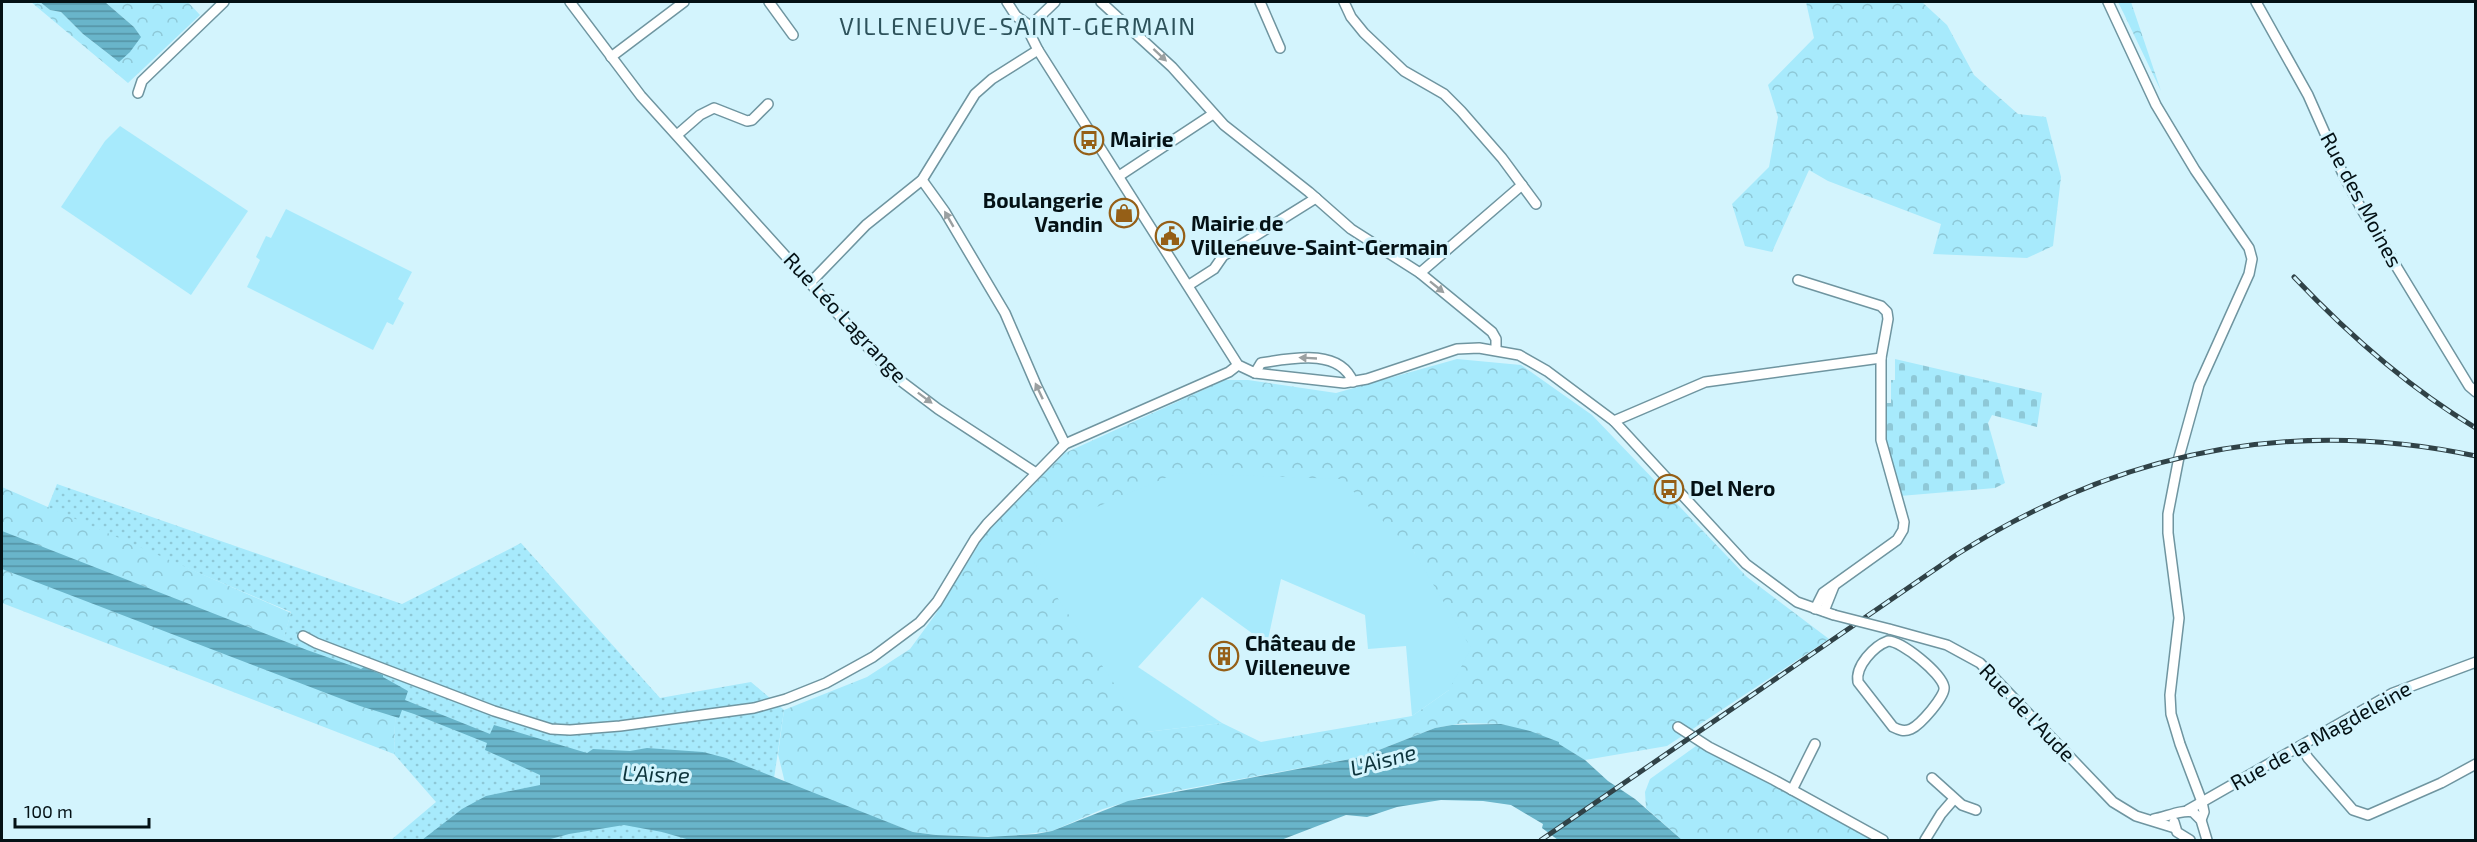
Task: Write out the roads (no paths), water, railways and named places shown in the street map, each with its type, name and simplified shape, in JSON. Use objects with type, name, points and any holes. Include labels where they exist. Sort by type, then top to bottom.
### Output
[{"type":"street","points":[[138,93],[142,81],[224,2]]},
{"type":"street","name":"Rue Léo Lagrange","points":[[570,2],[641,96],[893,375],[938,409],[1036,473]]},
{"type":"street","points":[[611,57],[684,2]]},
{"type":"street","points":[[769,2],[793,35]]},
{"type":"street","points":[[303,636],[494,711],[551,729],[570,730],[620,726],[754,708],[786,699],[826,683],[873,657],[914,627],[937,602],[975,539],[1065,444],[1229,372],[1238,365],[1038,50],[1031,36],[1030,26],[1016,16],[1007,2]]},
{"type":"street","points":[[1030,26],[1055,2]]},
{"type":"street","points":[[1101,2],[1172,67],[1224,125],[1316,198],[1351,229],[1420,273],[1492,332],[1496,339],[1496,350]]},
{"type":"street","points":[[1260,2],[1280,48]]},
{"type":"street","points":[[1344,2],[1364,33],[1404,71],[1444,94],[1461,111],[1536,204]]},
{"type":"street","points":[[2108,2],[2156,105],[2195,170],[2244,239],[2252,259],[2249,274],[2199,385],[2168,514],[2168,533],[2179,618],[2169,694],[2171,714],[2204,812],[2201,823],[2193,836],[2188,839],[2175,828],[2178,814]]},
{"type":"street","name":"Rue des Moines","points":[[2256,2],[2308,95],[2343,174],[2362,210],[2469,386],[2475,392]]},
{"type":"street","points":[[811,282],[866,225],[921,180],[975,94],[992,79],[1038,50]]},
{"type":"street","points":[[677,135],[708,110],[720,109],[747,121],[752,120],[768,104]]},
{"type":"street","points":[[1119,176],[1214,114]]},
{"type":"street","points":[[921,180],[945,212],[1005,313],[1065,444]]},
{"type":"street","points":[[1420,273],[1522,185]]},
{"type":"street","points":[[1189,285],[1214,269],[1223,256],[1316,198]]},
{"type":"street","points":[[1798,280],[1884,308],[1888,319],[1881,358],[1881,440],[1904,516],[1903,530],[1894,543],[1823,593],[1820,610]]},
{"type":"street","name":"Rue de l'Aude","points":[[1238,365],[1329,382],[1353,382],[1457,349],[1496,350],[1519,355],[1547,371],[1614,421],[1746,564],[1797,602],[1834,615],[1947,645],[1980,663],[2113,801],[2136,816],[2152,819],[2175,828]]},
{"type":"street","points":[[1256,370],[1261,363],[1293,358],[1325,360],[1349,373],[1353,382]]},
{"type":"street","points":[[1614,421],[1698,384],[1749,374],[1881,358]]},
{"type":"street","points":[[1914,654],[1925,639]]},
{"type":"street","points":[[1888,641],[1894,641],[1914,654],[1939,678],[1944,686],[1943,694],[1918,725],[1901,731],[1893,727],[1868,697],[1858,682],[1857,675],[1875,649],[1888,641]]},
{"type":"street","name":"Rue de la Magdeleine","points":[[2188,810],[2404,687],[2475,662]]},
{"type":"street","points":[[1678,727],[1709,747],[1883,840]]},
{"type":"street","points":[[1792,790],[1815,744]]},
{"type":"street","points":[[2301,746],[2308,758],[2345,801],[2360,814],[2368,815],[2441,783],[2475,764]]},
{"type":"street","points":[[1932,778],[1962,806],[1976,810]]},
{"type":"street","points":[[1925,840],[1954,798]]},
{"type":"street","points":[[2152,819],[2188,810],[2198,815],[2207,840]]},
{"type":"water","points":[[40,2],[105,2],[134,27],[141,37],[119,62],[83,34],[61,12],[50,10]]},
{"type":"water","name":"L'Aisne","points":[[2,531],[307,650],[361,669],[364,667],[383,675],[408,691],[405,700],[490,734],[494,725],[587,753],[593,749],[630,751],[647,748],[703,752],[726,758],[913,832],[988,837],[1036,834],[1052,831],[1128,801],[1361,757],[1435,728],[1452,725],[1501,724],[1530,731],[1559,742],[1585,760],[1608,781],[1635,799],[1682,840],[1558,840],[1542,828],[1543,824],[1511,805],[1483,801],[1441,800],[1397,807],[1367,817],[1346,815],[1281,840],[690,840],[624,825],[547,840],[422,840],[462,809],[486,796],[540,785],[540,775],[485,750],[487,743],[414,714],[402,710],[399,718],[360,706],[2,569]]},
{"type":"railway","points":[[2294,277],[2380,359],[2427,396],[2476,428]]},
{"type":"railway","points":[[1541,840],[1956,555],[2017,520],[2078,491],[2142,468],[2206,452],[2271,443],[2338,440],[2407,445],[2476,456]]},
{"type":"place","name":"Mairie","points":[[1089,140]]},
{"type":"place","name":"Boulangerie Vandin","points":[[1124,213]]},
{"type":"place","name":"Mairie de Villeneuve-Saint-Germain","points":[[1170,236]]},
{"type":"place","name":"Del Nero","points":[[1669,489]]},
{"type":"place","name":"Château de Villeneuve","points":[[1224,656]]},
{"type":"district","name":"VILLENEUVE-SAINT-GERMAIN","points":[[1018,27]]}]
